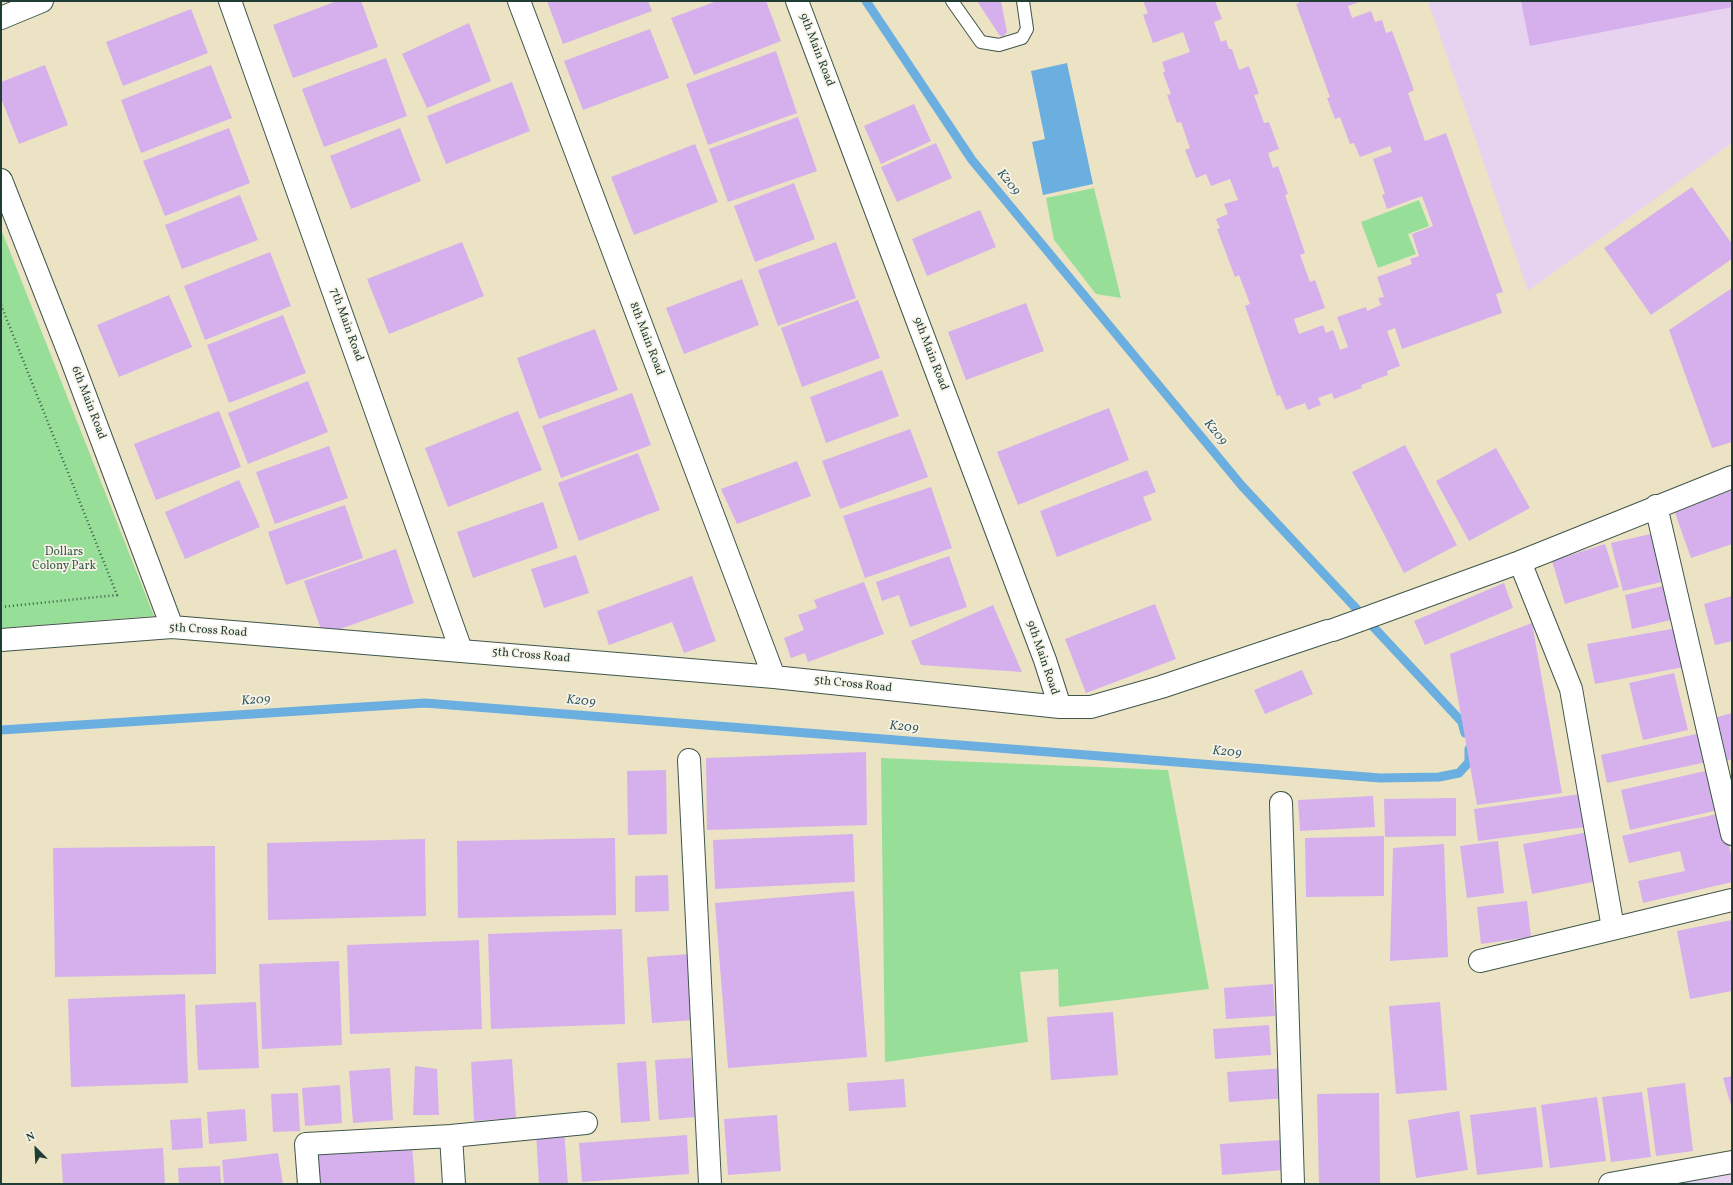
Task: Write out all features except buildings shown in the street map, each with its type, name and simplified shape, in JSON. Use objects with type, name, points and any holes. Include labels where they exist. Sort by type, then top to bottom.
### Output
[{"type":"street","points":[[1,18],[42,1]]},
{"type":"street","name":"7th Main Road","points":[[230,1],[461,650]]},
{"type":"street","name":"8th Main Road","points":[[519,1],[774,677]]},
{"type":"street","name":"9th Main Road","points":[[798,1],[1045,660],[1060,708]]},
{"type":"street","name":"6th Main Road","points":[[1,180],[71,358],[172,627]]},
{"type":"street","name":"5th Cross Road","points":[[1,640],[172,627],[774,677],[1060,708],[1091,707],[1161,687],[1331,631],[1520,562],[1732,476]]},
{"type":"street","points":[[1656,506],[1732,834]]},
{"type":"street","points":[[1520,562],[1571,689],[1613,928]]},
{"type":"street","points":[[688,760],[710,1184]]},
{"type":"street","points":[[1281,803],[1293,1184]]},
{"type":"street","points":[[1480,961],[1732,900]]},
{"type":"street","points":[[309,1184],[306,1144],[451,1136],[586,1123]]},
{"type":"street","points":[[451,1136],[454,1184]]},
{"type":"street","points":[[1610,1184],[1732,1162]]},
{"type":"lane","points":[[952,1],[981,42],[999,45],[1022,38],[1027,29],[1024,1]]},
{"type":"path","points":[[1,305],[117,595],[1,606]]},
{"type":"shaded area","points":[[1428,1],[1732,1],[1732,143],[1528,291]]},
{"type":"shaded area","points":[[1732,1170],[1732,1184],[1658,1184]]},
{"type":"green space","points":[[1094,188],[1121,298],[1096,294],[1054,240],[1046,198]]},
{"type":"green space","points":[[1419,200],[1429,226],[1408,234],[1416,254],[1378,268],[1361,222]]},
{"type":"green space","name":"Dollars Colony Park","points":[[1,229],[154,616],[1,628]]},
{"type":"green space","points":[[881,758],[1168,770],[1209,989],[1059,1007],[1058,969],[1020,972],[1028,1042],[885,1062]]},
{"type":"water","points":[[1067,63],[1093,184],[1043,195],[1032,142],[1045,139],[1031,71]]},
{"type":"waterway","name":"K209","points":[[866,1],[972,160],[1242,486],[1462,722],[1465,733]]},
{"type":"waterway","name":"K209","points":[[1,730],[425,703],[1380,778],[1439,777],[1459,773],[1469,762],[1469,749]]}]
